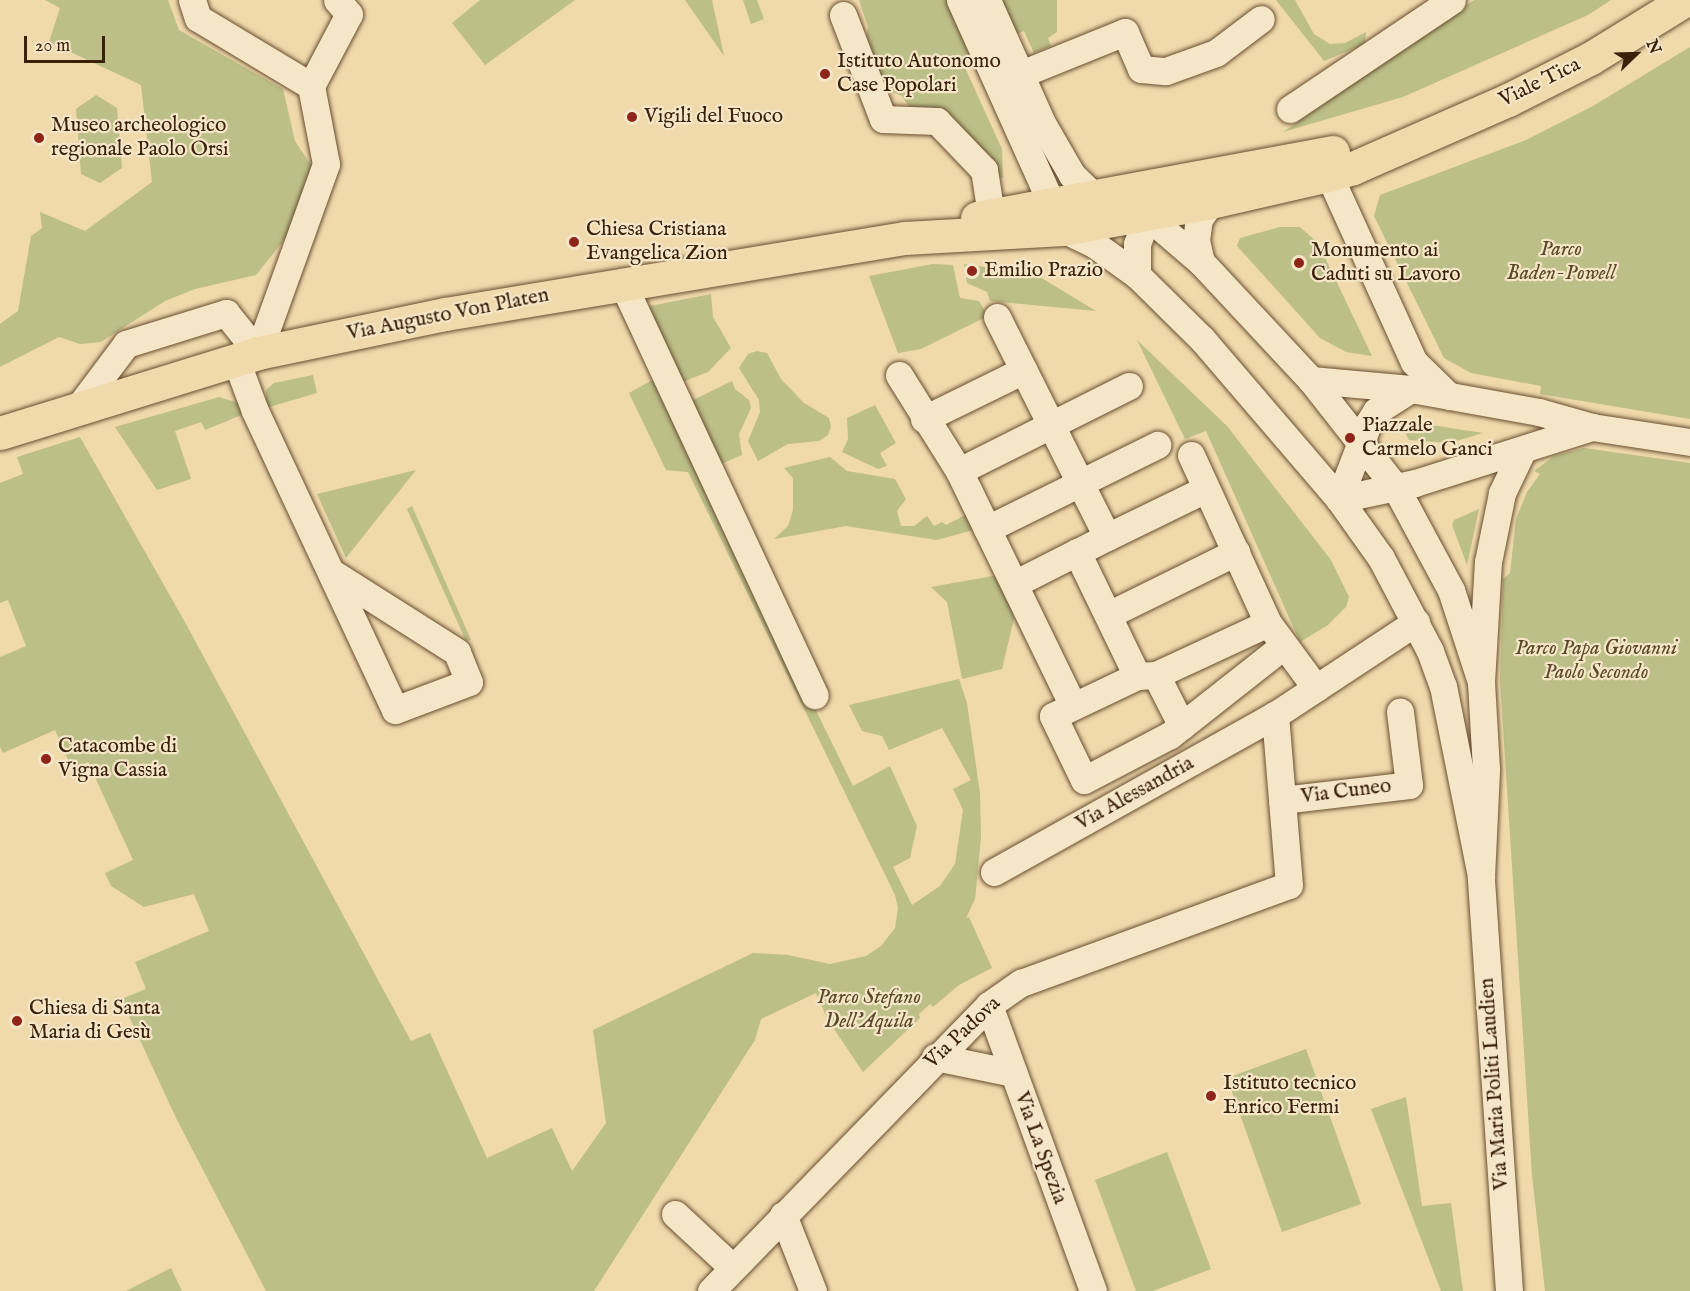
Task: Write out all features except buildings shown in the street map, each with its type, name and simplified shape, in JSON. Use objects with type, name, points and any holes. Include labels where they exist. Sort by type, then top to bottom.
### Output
[{"type":"main road","name":"Viale Tica","points":[[1420,136],[1508,100],[1580,63],[1685,0]]},
{"type":"main road","points":[[905,238],[992,214],[1057,216],[1146,214],[1211,202],[1353,168],[1420,136]]},
{"type":"main road","points":[[905,238],[1057,216],[1095,196],[1420,136]]},
{"type":"main road","name":"Via Augusto Von Platen","points":[[0,433],[247,356],[622,282],[905,238]]},
{"type":"street","points":[[192,0],[198,18],[311,86]]},
{"type":"street","points":[[960,0],[1021,74],[1056,152],[1072,176],[1095,196],[1146,214],[1201,262],[1311,380],[1360,439],[1396,488],[1451,590],[1481,682]]},
{"type":"street","points":[[987,0],[994,44],[1057,216],[1137,275],[1202,339],[1339,499],[1382,558],[1416,622],[1443,686],[1481,877]]},
{"type":"street","points":[[1290,109],[1452,0]]},
{"type":"street","points":[[247,356],[326,164],[311,86],[350,5]]},
{"type":"street","points":[[843,15],[883,119],[937,122],[984,170],[992,214]]},
{"type":"street","points":[[1021,74],[1125,32],[1141,69],[1166,71],[1216,52],[1261,19]]},
{"type":"street","points":[[1329,175],[1414,362],[1449,396]]},
{"type":"street","points":[[1137,275],[1137,244],[1146,214],[1163,184]]},
{"type":"street","points":[[1201,262],[1196,240],[1199,219],[1211,202]]},
{"type":"street","points":[[622,282],[815,694]]},
{"type":"street","points":[[78,408],[126,344],[226,313],[247,356],[255,411],[395,710],[470,682],[457,652],[331,572]]},
{"type":"street","points":[[997,317],[1107,537]]},
{"type":"street","points":[[924,419],[1024,370]]},
{"type":"street","points":[[899,375],[924,419],[959,471],[1016,583],[1073,706]]},
{"type":"street","points":[[1311,380],[1411,389],[1539,412],[1592,427],[1690,442]]},
{"type":"street","points":[[959,471],[1129,386]]},
{"type":"street","points":[[1339,499],[1360,439],[1376,411],[1411,389]]},
{"type":"street","points":[[1339,499],[1396,488],[1522,451],[1592,427]]},
{"type":"street","points":[[987,529],[1157,445]]},
{"type":"street","points":[[1481,877],[1486,769],[1481,682],[1488,562],[1502,494],[1522,451]]},
{"type":"street","points":[[1191,455],[1268,623],[1316,688]]},
{"type":"street","points":[[1016,583],[1206,489]]},
{"type":"street","points":[[1077,552],[1108,615],[1182,726]]},
{"type":"street","points":[[1108,615],[1236,552]]},
{"type":"street","name":"Via Alessandria","points":[[994,872],[1275,715],[1416,622]]},
{"type":"street","points":[[1268,623],[1053,716],[1084,780],[1182,726],[1283,646]]},
{"type":"street","name":"Via Cuneo","points":[[1282,800],[1408,785],[1400,712]]},
{"type":"street","points":[[1275,715],[1282,800]]},
{"type":"street","name":"Via Padova","points":[[711,1291],[935,1057],[989,1005],[1021,983],[1288,885],[1282,800]]},
{"type":"street","name":"Via Maria Politi Laudien","points":[[1481,877],[1509,1291]]},
{"type":"street","name":"Via La Spezia","points":[[989,1005],[1093,1291]]},
{"type":"street","points":[[935,1057],[1013,1073]]},
{"type":"street","points":[[675,1214],[732,1267]]},
{"type":"street","points":[[783,1215],[813,1291]]},
{"type":"green space","points":[[45,0],[168,0],[179,30],[283,89],[295,141],[313,168],[289,234],[256,275],[195,289],[165,301],[101,342],[80,344],[59,337],[0,367],[0,324],[18,311],[31,236],[42,228],[40,212],[85,231],[152,182],[141,85],[49,42],[60,8]]},
{"type":"green space","points":[[480,0],[575,0],[485,65],[452,23]]},
{"type":"green space","points":[[685,0],[712,0],[724,56]]},
{"type":"green space","points":[[743,0],[757,0],[764,19],[751,24]]},
{"type":"green space","points":[[859,0],[1057,0],[1057,32],[1048,38],[1051,46],[1034,53],[1024,31],[961,59],[1002,149],[1003,177],[996,180],[915,116],[902,96],[880,87],[864,50],[868,27]]},
{"type":"green space","points":[[1276,0],[1295,0],[1314,34],[1330,44],[1345,43],[1366,32],[1365,44],[1324,61]]},
{"type":"green space","points":[[1474,0],[1611,0],[1588,15],[1403,97],[1283,132]]},
{"type":"green space","name":"Parco Baden-Powell","points":[[1690,47],[1690,419],[1540,394],[1541,386],[1471,373],[1444,358],[1374,216],[1380,195],[1526,140],[1593,106]]},
{"type":"green space","points":[[96,95],[117,108],[122,168],[100,183],[81,174],[76,109]]},
{"type":"green space","points":[[1280,227],[1300,227],[1318,243],[1372,356],[1346,352],[1320,338],[1237,246],[1240,238]]},
{"type":"green space","points":[[933,264],[953,265],[960,298],[979,301],[988,316],[921,349],[898,353],[869,276]]},
{"type":"green space","points":[[964,264],[1035,274],[1096,311],[990,301],[987,292],[967,283]]},
{"type":"green space","points":[[711,294],[713,317],[731,348],[708,372],[680,383],[645,307]]},
{"type":"green space","points":[[1137,340],[1227,426],[1331,560],[1349,597],[1346,607],[1328,625],[1300,642],[1206,431],[1185,439]]},
{"type":"green space","points":[[757,351],[767,353],[781,379],[804,403],[829,418],[831,427],[828,435],[819,441],[788,444],[758,461],[748,441],[760,412],[759,400],[739,368],[748,354]]},
{"type":"green space","points":[[313,375],[317,393],[266,408],[266,390],[274,383]]},
{"type":"green space","name":"Parco Stefano Dell'Aquila","points":[[654,379],[853,786],[890,766],[917,826],[910,858],[893,867],[912,905],[940,886],[955,864],[963,810],[953,789],[971,780],[942,728],[889,750],[882,736],[862,731],[849,705],[959,679],[967,703],[980,793],[981,838],[975,899],[966,918],[969,917],[992,968],[959,985],[933,1007],[930,1004],[919,1014],[920,1018],[863,1072],[828,1020],[816,993],[761,1019],[755,1040],[594,1291],[266,1291],[177,1120],[121,999],[146,989],[135,962],[209,931],[194,894],[144,907],[111,886],[105,873],[133,860],[88,762],[72,769],[55,730],[3,753],[0,747],[0,657],[26,646],[8,600],[0,603],[0,483],[23,474],[17,457],[80,437],[186,624],[411,1041],[430,1033],[487,1158],[552,1128],[572,1171],[606,1123],[593,1030],[753,953],[788,955],[830,964],[866,956],[881,946],[895,928],[898,908],[895,895],[688,472],[666,470],[629,393]]},
{"type":"green space","points":[[732,381],[735,389],[749,400],[751,408],[739,434],[742,455],[719,465],[689,402]]},
{"type":"green space","points":[[219,397],[239,403],[244,414],[205,430],[201,422],[175,431],[191,479],[157,490],[115,427]]},
{"type":"green space","points":[[875,405],[896,443],[880,453],[887,466],[878,469],[842,452],[848,439],[847,418]]},
{"type":"green space","points":[[1413,421],[1483,433],[1450,443],[1409,440],[1403,428]]},
{"type":"green space","name":"Parco Papa Giovanni Paolo Secondo","points":[[1584,448],[1690,463],[1690,1291],[1545,1291],[1532,1175],[1500,681],[1503,579],[1510,573],[1516,519],[1527,492],[1540,474],[1534,471],[1554,456]]},
{"type":"green space","points":[[830,457],[847,471],[895,479],[906,499],[897,511],[901,526],[914,526],[927,516],[934,526],[942,522],[946,525],[971,512],[977,529],[937,540],[846,526],[774,539],[788,526],[793,510],[793,478],[784,468]]},
{"type":"green space","points":[[416,470],[346,558],[317,494]]},
{"type":"green space","points":[[412,506],[471,640],[466,641],[407,509]]},
{"type":"green space","points":[[1479,509],[1467,565],[1452,525],[1454,520]]},
{"type":"green space","points":[[1004,574],[1014,619],[1002,669],[962,679],[947,602],[931,587]]},
{"type":"green space","points":[[1306,1049],[1361,1204],[1282,1232],[1227,1078]]},
{"type":"green space","points":[[1406,1097],[1422,1206],[1451,1203],[1463,1291],[1441,1291],[1371,1109]]},
{"type":"green space","points":[[1167,1152],[1211,1269],[1153,1291],[1136,1291],[1095,1180]]},
{"type":"green space","points":[[171,1268],[182,1291],[126,1291]]},
{"type":"place","name":"Istituto Autonomo Case Popolari","points":[[825,74]]},
{"type":"place","name":"Vigili del Fuoco","points":[[632,117]]},
{"type":"place","name":"Museo archeologico regionale Paolo Orsi","points":[[39,138]]},
{"type":"place","name":"Chiesa Cristiana Evangelica Zion","points":[[574,242]]},
{"type":"place","name":"Monumento ai Caduti su Lavoro","points":[[1299,263]]},
{"type":"place","name":"Emilio Prazio","points":[[972,271]]},
{"type":"place","name":"Piazzale Carmelo Ganci","points":[[1350,438]]},
{"type":"place","name":"Catacombe di Vigna Cassia","points":[[46,759]]},
{"type":"place","name":"Chiesa di Santa Maria di Gesù","points":[[17,1021]]},
{"type":"place","name":"Istituto tecnico Enrico Fermi","points":[[1211,1096]]}]
